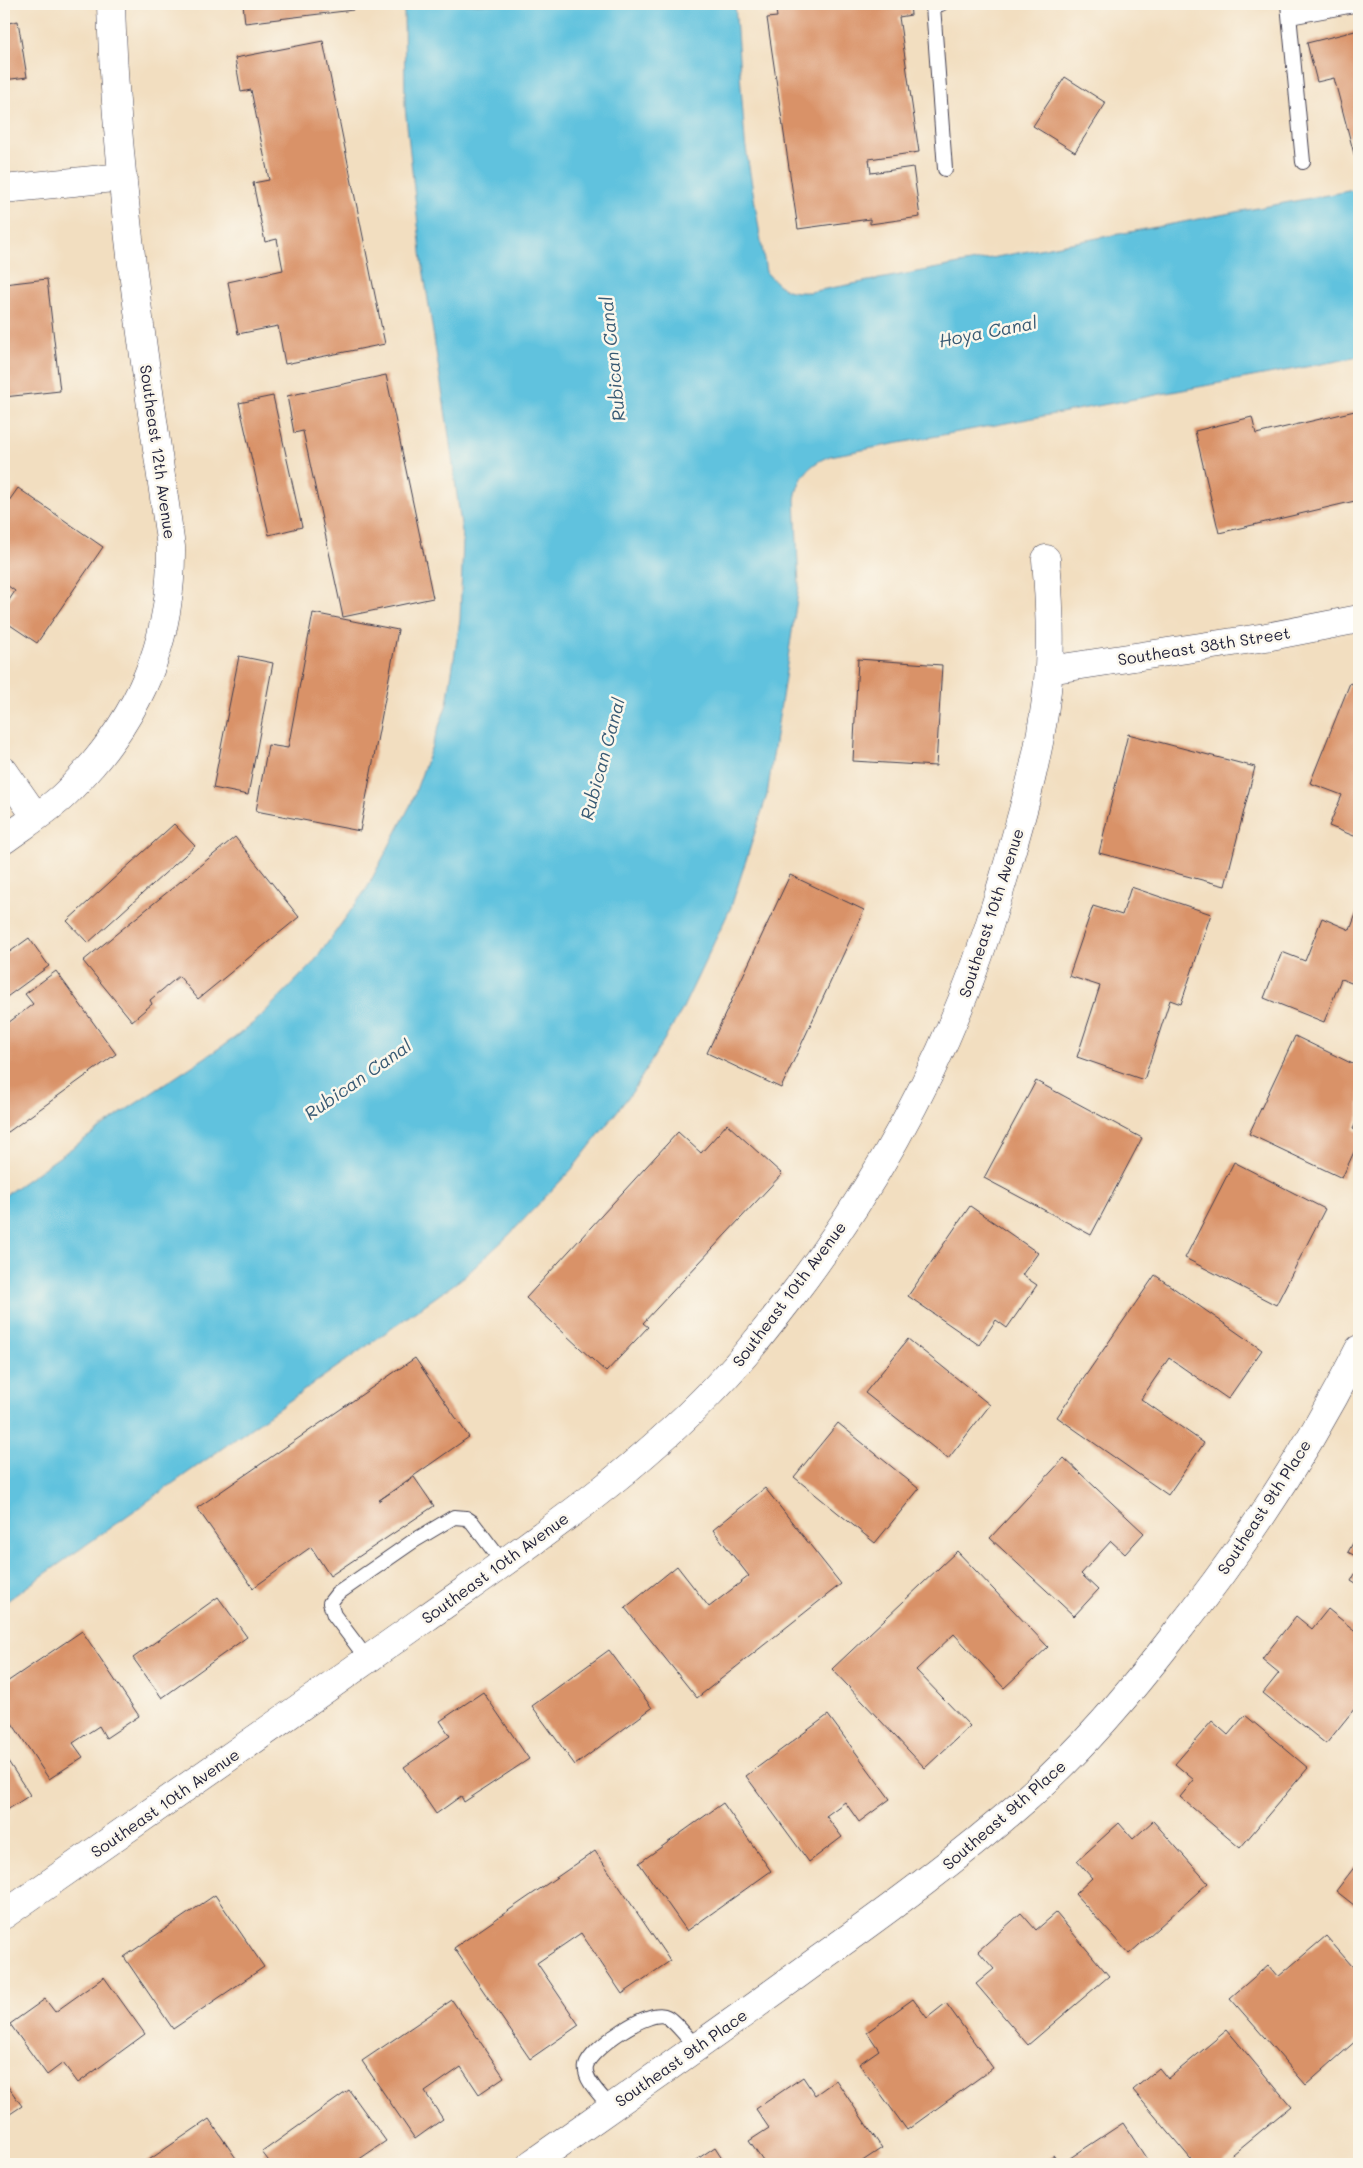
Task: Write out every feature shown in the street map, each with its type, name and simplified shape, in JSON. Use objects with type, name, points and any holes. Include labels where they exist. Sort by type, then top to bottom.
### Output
[{"type":"street","name":"Southeast 12th Avenue","points":[[4,840],[63,796],[106,748],[128,717],[146,684],[154,663],[168,607],[171,578],[171,547],[131,254],[112,54],[111,4]]},
{"type":"street","points":[[4,189],[123,177]]},
{"type":"street","name":"Southeast 10th Avenue","points":[[4,1915],[368,1660],[624,1474],[718,1386],[760,1338],[817,1264],[865,1190],[923,1088],[957,1015],[985,941],[1020,822],[1040,736],[1049,670],[1050,604],[1046,559]]},
{"type":"street","name":"Southeast 38th Street","points":[[1049,670],[1256,638],[1359,619]]},
{"type":"street","points":[[4,772],[36,817]]},
{"type":"street","name":"Southeast 9th Place","points":[[530,2164],[697,2048],[935,1876],[1028,1798],[1085,1742],[1138,1682],[1211,1590],[1277,1492],[1344,1380],[1359,1349]]},
{"type":"lane","points":[[1303,162],[1289,10],[1359,4]]},
{"type":"lane","points":[[936,5],[945,169]]},
{"type":"lane","points":[[368,1660],[334,1616],[330,1603],[337,1594],[412,1542],[454,1518],[466,1518],[472,1522],[503,1563]]},
{"type":"lane","points":[[611,2108],[586,2075],[586,2065],[594,2051],[644,2018],[659,2015],[668,2017],[697,2048]]},
{"type":"water","points":[[404,4],[735,4],[745,142],[766,272],[780,286],[790,291],[810,292],[1359,189],[1359,357],[830,456],[811,467],[799,484],[795,499],[799,586],[767,795],[731,907],[681,1012],[633,1091],[572,1169],[510,1234],[464,1277],[4,1603],[4,1196],[123,1112],[233,1039],[258,1019],[313,963],[367,888],[411,804],[447,704],[460,620],[463,540],[422,261],[405,107]]},
{"type":"building","points":[[243,4],[352,4],[353,10],[245,23]]},
{"type":"building","points":[[775,4],[910,4],[911,15],[899,17],[919,152],[869,159],[871,173],[913,167],[920,217],[870,224],[870,219],[798,229],[767,18],[777,17]]},
{"type":"building","points":[[18,21],[27,77],[4,80],[4,24]]},
{"type":"building","points":[[1359,30],[1359,173],[1334,78],[1317,82],[1307,43]]},
{"type":"building","points":[[323,41],[385,344],[285,364],[278,326],[238,334],[228,282],[283,270],[277,239],[265,242],[253,183],[269,180],[251,90],[241,92],[235,58]]},
{"type":"building","points":[[1065,77],[1106,103],[1075,152],[1033,126]]},
{"type":"building","points":[[47,279],[60,391],[4,397],[4,284]]},
{"type":"building","points":[[386,375],[433,598],[343,617],[303,431],[294,433],[287,396]]},
{"type":"building","points":[[273,396],[302,527],[269,535],[239,403]]},
{"type":"building","points":[[1359,410],[1359,500],[1219,533],[1195,431],[1252,417],[1256,434]]},
{"type":"building","points":[[18,488],[103,547],[37,643],[4,621],[4,608],[15,591],[4,583],[4,508]]},
{"type":"building","points":[[313,613],[398,630],[360,831],[256,811],[268,745],[288,748]]},
{"type":"building","points":[[239,656],[273,663],[248,795],[213,788]]},
{"type":"building","points":[[858,659],[942,665],[936,766],[853,761]]},
{"type":"building","points":[[1350,683],[1359,687],[1359,838],[1329,826],[1342,795],[1310,783]]},
{"type":"building","points":[[1128,734],[1255,767],[1225,886],[1099,853]]},
{"type":"building","points":[[174,824],[195,846],[88,943],[67,921]]},
{"type":"building","points":[[235,837],[299,917],[198,999],[179,976],[150,1000],[152,1004],[132,1021],[83,961]]},
{"type":"building","points":[[790,875],[864,910],[781,1088],[707,1053]]},
{"type":"building","points":[[1131,887],[1211,914],[1181,1004],[1170,1000],[1144,1080],[1077,1057],[1100,986],[1069,976],[1093,906],[1122,915]]},
{"type":"building","points":[[1359,906],[1359,986],[1341,979],[1324,1022],[1264,998],[1282,952],[1305,961],[1322,918],[1350,930]]},
{"type":"building","points":[[29,938],[49,966],[4,999],[4,956]]},
{"type":"building","points":[[56,971],[116,1054],[4,1135],[4,1026],[33,1004],[25,994]]},
{"type":"building","points":[[1295,1036],[1359,1067],[1359,1116],[1353,1129],[1359,1132],[1359,1141],[1342,1178],[1249,1134]]},
{"type":"building","points":[[1036,1081],[1142,1138],[1091,1235],[984,1178]]},
{"type":"building","points":[[727,1124],[782,1174],[643,1323],[648,1327],[606,1372],[526,1298],[678,1132],[701,1153]]},
{"type":"building","points":[[1234,1162],[1325,1209],[1276,1305],[1185,1258]]},
{"type":"building","points":[[970,1206],[1038,1253],[1022,1275],[1037,1285],[1007,1328],[996,1320],[979,1345],[908,1296]]},
{"type":"building","points":[[1155,1275],[1262,1350],[1228,1399],[1169,1358],[1141,1399],[1204,1443],[1168,1495],[1057,1417]]},
{"type":"building","points":[[908,1339],[990,1405],[948,1459],[865,1393]]},
{"type":"building","points":[[415,1358],[469,1437],[378,1501],[414,1477],[434,1506],[330,1576],[311,1547],[253,1588],[197,1508]]},
{"type":"building","points":[[838,1423],[919,1489],[875,1543],[794,1477]]},
{"type":"building","points":[[1064,1458],[1144,1533],[1125,1554],[1111,1541],[1081,1574],[1098,1590],[1074,1616],[990,1538]]},
{"type":"building","points":[[765,1488],[841,1584],[697,1698],[625,1608],[677,1566],[709,1607],[749,1576],[713,1530]]},
{"type":"building","points":[[1359,1532],[1359,1558],[1348,1552]]},
{"type":"building","points":[[957,1551],[1048,1647],[1004,1688],[954,1634],[916,1670],[970,1726],[925,1768],[832,1669]]},
{"type":"building","points":[[1359,1567],[1359,1586],[1351,1581]]},
{"type":"building","points":[[218,1597],[247,1637],[162,1698],[133,1658]]},
{"type":"building","points":[[1328,1609],[1359,1634],[1359,1703],[1326,1744],[1263,1693],[1279,1673],[1262,1659],[1296,1616],[1312,1629]]},
{"type":"building","points":[[82,1631],[139,1716],[106,1738],[99,1726],[73,1743],[83,1757],[49,1779],[4,1711],[4,1684]]},
{"type":"building","points":[[609,1650],[652,1708],[575,1765],[532,1706]]},
{"type":"building","points":[[483,1692],[529,1759],[464,1802],[461,1796],[436,1814],[404,1767],[450,1736],[440,1721]]},
{"type":"building","points":[[828,1715],[890,1799],[859,1822],[845,1802],[826,1816],[842,1837],[809,1862],[746,1776]]},
{"type":"building","points":[[1245,1715],[1308,1768],[1240,1848],[1180,1797],[1194,1780],[1175,1764],[1212,1721],[1228,1735]]},
{"type":"building","points":[[4,1755],[30,1795],[4,1812]]},
{"type":"building","points":[[723,1803],[771,1871],[687,1931],[639,1863]]},
{"type":"building","points":[[1153,1821],[1208,1883],[1129,1954],[1075,1894],[1092,1878],[1077,1861],[1119,1823],[1133,1839]]},
{"type":"building","points":[[595,1851],[670,1961],[622,1994],[581,1933],[537,1963],[579,2025],[530,2059],[454,1948]]},
{"type":"building","points":[[1359,1861],[1359,1909],[1336,1891]]},
{"type":"building","points":[[215,1895],[264,1967],[173,2029],[124,1957]]},
{"type":"building","points":[[1021,1913],[1036,1930],[1056,1913],[1109,1976],[1028,2045],[976,1984],[994,1969],[978,1951]]},
{"type":"building","points":[[1326,1936],[1359,1974],[1359,2038],[1306,2085],[1230,1998],[1268,1965],[1278,1977]]},
{"type":"building","points":[[104,1977],[145,2034],[78,2083],[63,2063],[47,2075],[10,2024],[45,1999],[55,2012]]},
{"type":"building","points":[[913,1999],[927,2018],[946,2003],[993,2068],[907,2130],[859,2064],[879,2050],[867,2032]]},
{"type":"building","points":[[452,2000],[504,2077],[479,2094],[461,2067],[425,2092],[443,2119],[415,2139],[362,2061]]},
{"type":"building","points":[[1227,2030],[1291,2106],[1221,2164],[1195,2164],[1133,2090],[1159,2068],[1168,2079]]},
{"type":"building","points":[[803,2077],[815,2095],[836,2080],[882,2148],[858,2164],[765,2164],[749,2141],[769,2128],[756,2109]]},
{"type":"building","points":[[4,2081],[22,2106],[4,2118]]},
{"type":"building","points":[[349,2090],[386,2141],[352,2164],[271,2164],[262,2152]]},
{"type":"building","points":[[209,2119],[240,2164],[143,2164]]},
{"type":"building","points":[[1123,2123],[1150,2164],[1061,2164]]},
{"type":"building","points":[[715,2147],[726,2164],[690,2164]]},
{"type":"building","points":[[1054,2155],[1059,2164],[1041,2164]]},
{"type":"water label","name":"Hoya Canal","points":[[988,332]]},
{"type":"water label","name":"Rubican Canal","points":[[613,359]]},
{"type":"water label","name":"Rubican Canal","points":[[603,759]]},
{"type":"water label","name":"Rubican Canal","points":[[358,1080]]}]
